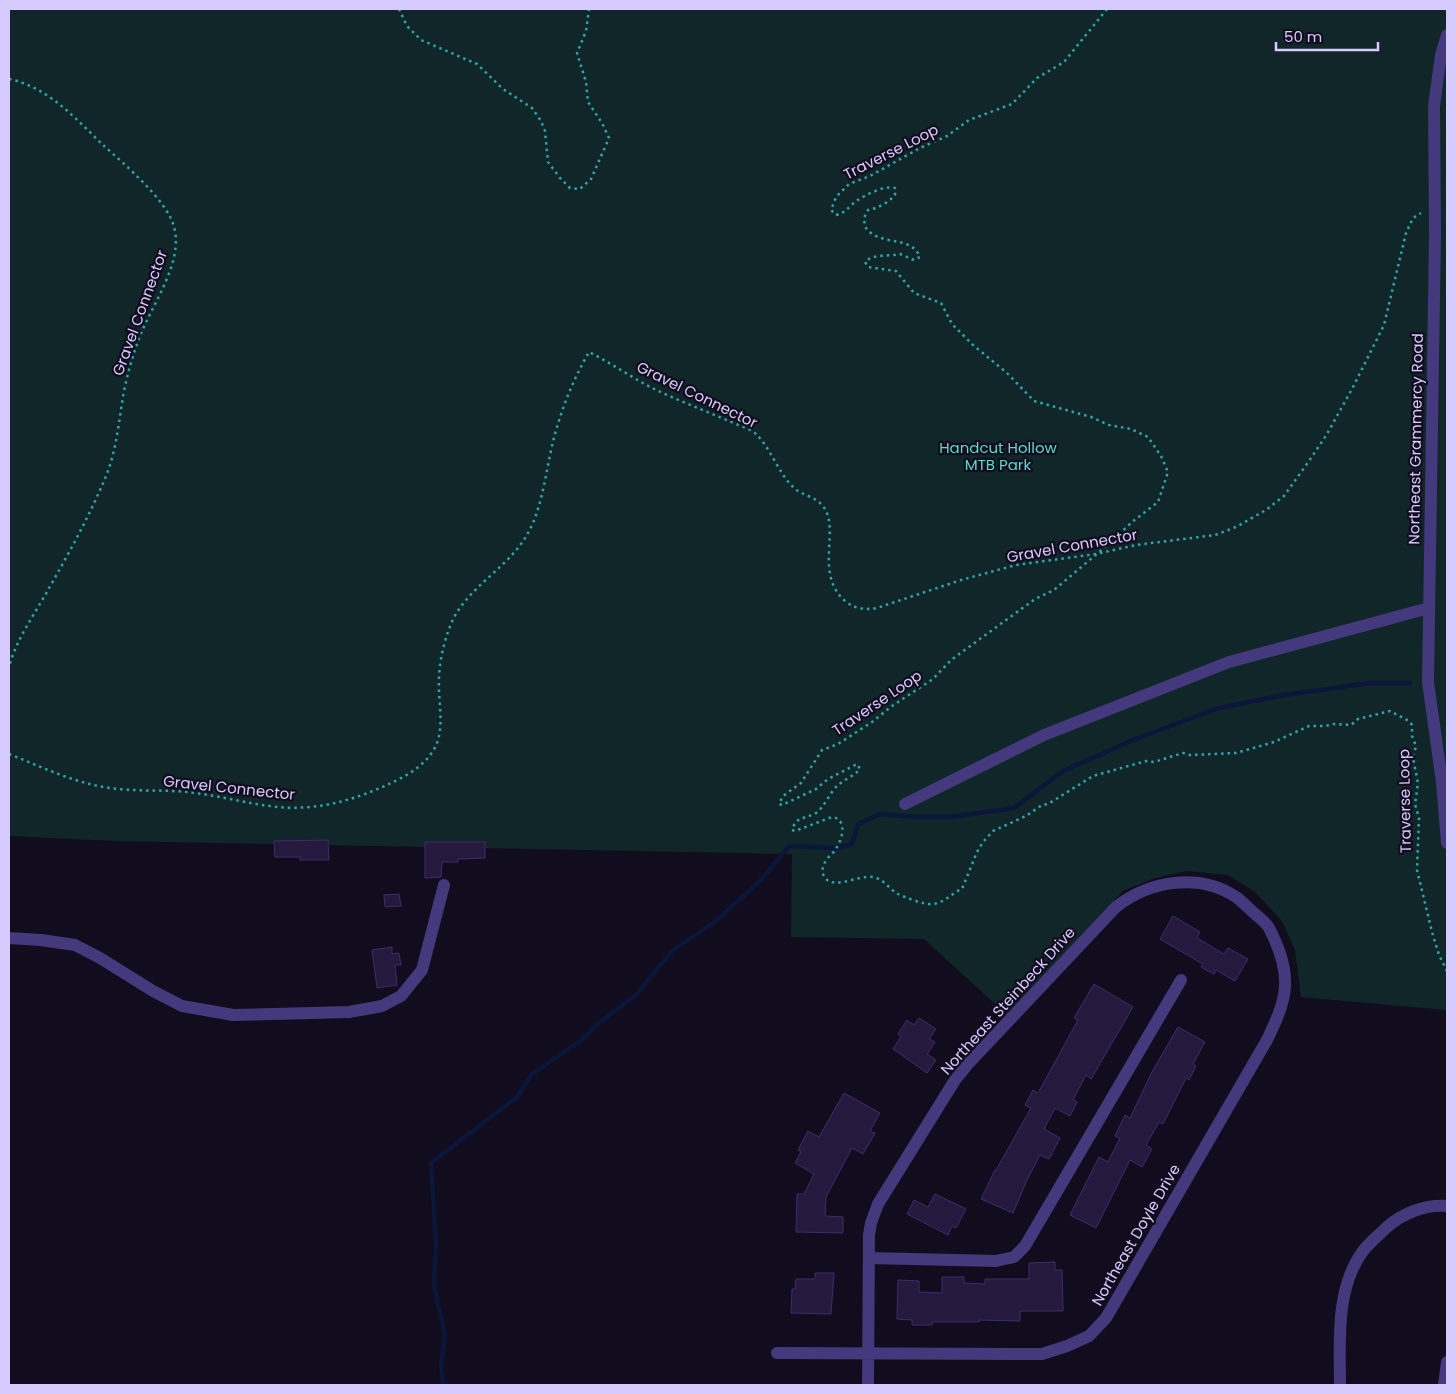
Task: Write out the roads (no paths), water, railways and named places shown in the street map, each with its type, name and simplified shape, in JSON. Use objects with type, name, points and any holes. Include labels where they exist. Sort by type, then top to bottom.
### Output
[{"type":"street","name":"Northeast Grammercy Road","points":[[1447,35],[1441,55],[1434,106],[1435,211],[1428,682],[1442,782],[1447,843]]},
{"type":"street","points":[[905,804],[1044,735],[1229,662],[1429,608]]},
{"type":"street","name":"Northeast Steinbeck Drive","points":[[868,1385],[871,1223],[878,1204],[956,1080],[978,1053],[1116,908],[1130,896],[1169,883],[1202,883],[1217,887],[1236,897]]},
{"type":"street","points":[[9,938],[75,945],[182,1006],[233,1015],[349,1012],[382,1006],[401,996],[422,970],[444,885]]},
{"type":"street","name":"Northeast Doyle Drive","points":[[777,1353],[1042,1354],[1089,1336],[1106,1318],[1267,1040],[1280,1010],[1285,986],[1282,961],[1268,927],[1236,897]]},
{"type":"street","points":[[869,1258],[996,1261],[1014,1257],[1025,1246],[1181,980]]},
{"type":"street","points":[[1340,1385],[1340,1327],[1346,1288],[1362,1252],[1394,1221],[1410,1212],[1447,1206]]},
{"type":"street","points":[[1444,1385],[1447,1362]]},
{"type":"waterway","points":[[443,1385],[441,1366],[445,1335],[434,1285],[436,1244],[431,1163],[517,1097],[532,1074],[580,1041],[596,1025],[636,995],[672,951],[717,920],[762,879],[789,846],[837,848],[852,844],[858,824],[880,814],[950,817],[1014,808],[1063,771],[1138,738],[1219,708],[1284,695],[1371,683],[1410,683]]},
{"type":"park label","name":"Handcut Hollow MTB Park","points":[[998,456]]}]
